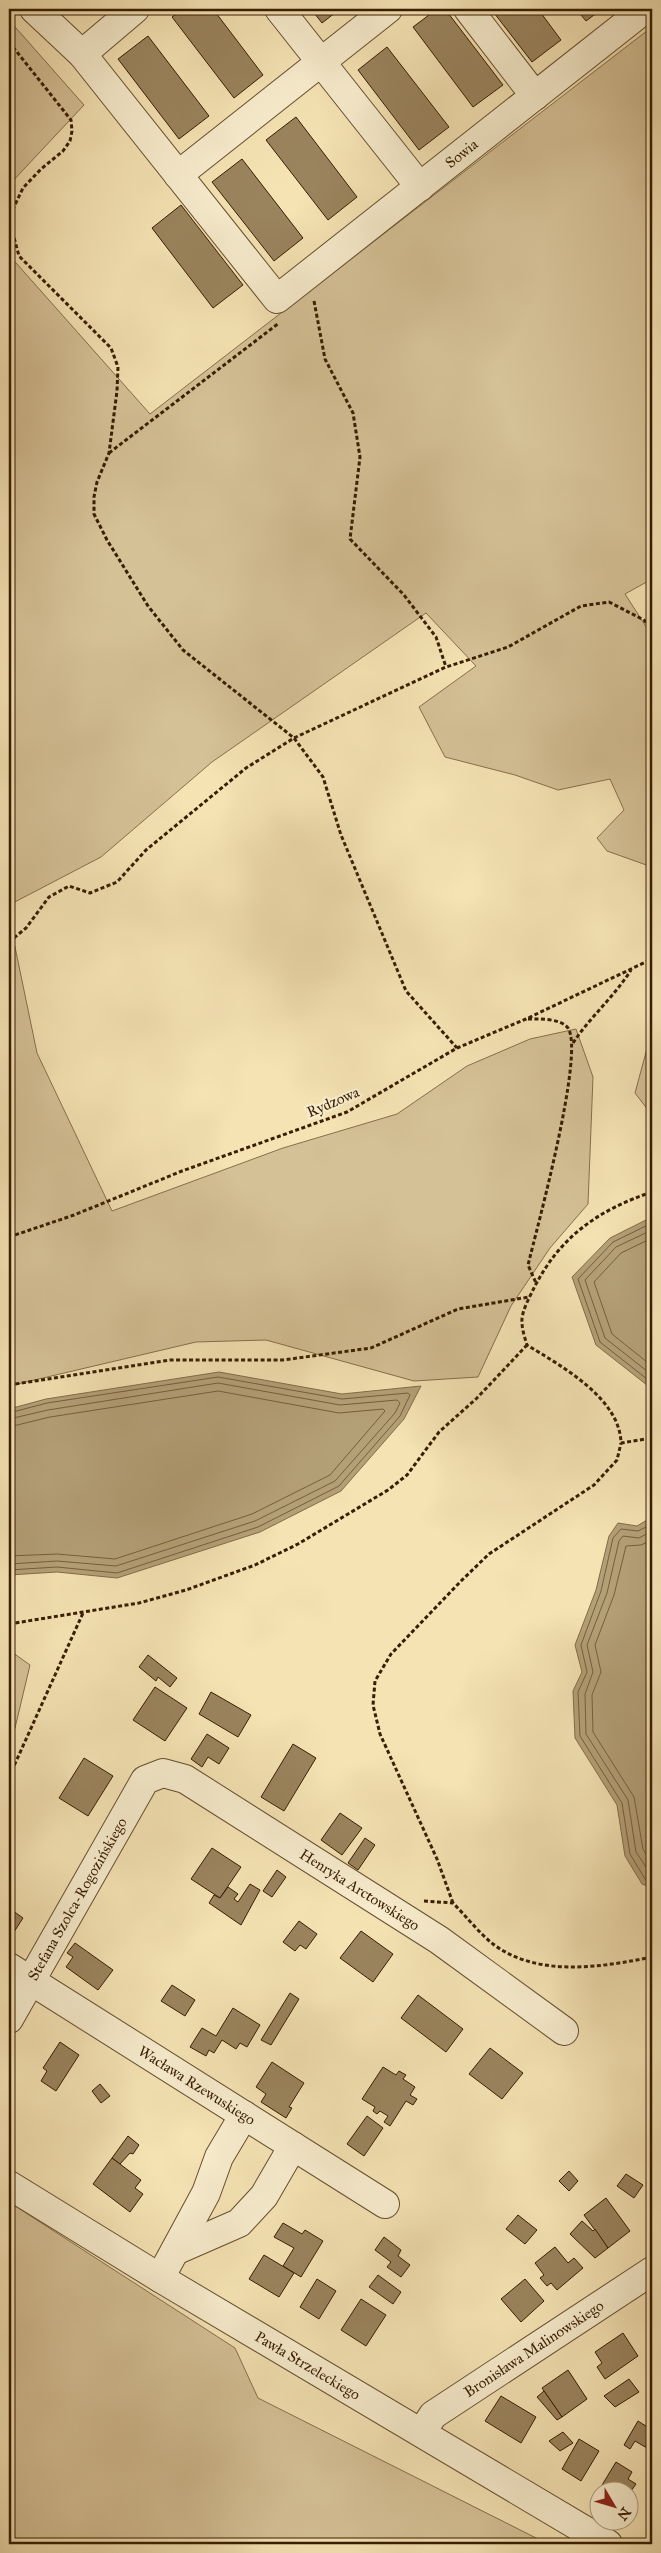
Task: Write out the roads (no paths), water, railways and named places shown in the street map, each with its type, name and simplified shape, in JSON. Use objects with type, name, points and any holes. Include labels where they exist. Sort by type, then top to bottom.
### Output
[{"type":"street","points":[[34,9],[82,54],[178,175],[388,9]]},
{"type":"street","points":[[82,54],[135,9]]},
{"type":"street","points":[[279,9],[420,187]]},
{"type":"street","points":[[468,9],[535,96]]},
{"type":"street","name":"Sowia","points":[[178,175],[280,309],[299,281],[645,9]]},
{"type":"street","name":"Henryka Arctowskiego","points":[[145,1780],[163,1773],[185,1779],[438,1940],[564,2031]]},
{"type":"street","name":"Stefana Szolca-Rogozińskiego","points":[[9,2018],[145,1780]]},
{"type":"street","name":"Wacława Rzewuskiego","points":[[9,1967],[385,2204]]},
{"type":"street","points":[[160,2278],[206,2193],[219,2157],[244,2115]]},
{"type":"street","points":[[175,2251],[239,2223],[264,2196],[294,2146]]},
{"type":"street","name":"Pawła Strzeleckiego","points":[[9,2185],[160,2278],[608,2544]]},
{"type":"street","name":"Bronisława Malinowskiego","points":[[422,2432],[433,2415],[652,2271]]},
{"type":"water","points":[[652,1217],[652,1389],[596,1345],[572,1277],[610,1238]]},
{"type":"water","points":[[219,1372],[342,1394],[421,1386],[404,1419],[341,1491],[260,1532],[117,1578],[57,1572],[9,1575],[9,1409],[46,1399]]},
{"type":"water","points":[[652,1517],[652,1888],[642,1884],[625,1856],[617,1805],[575,1738],[573,1691],[582,1672],[575,1645],[596,1590],[609,1536],[618,1523],[637,1526]]}]
